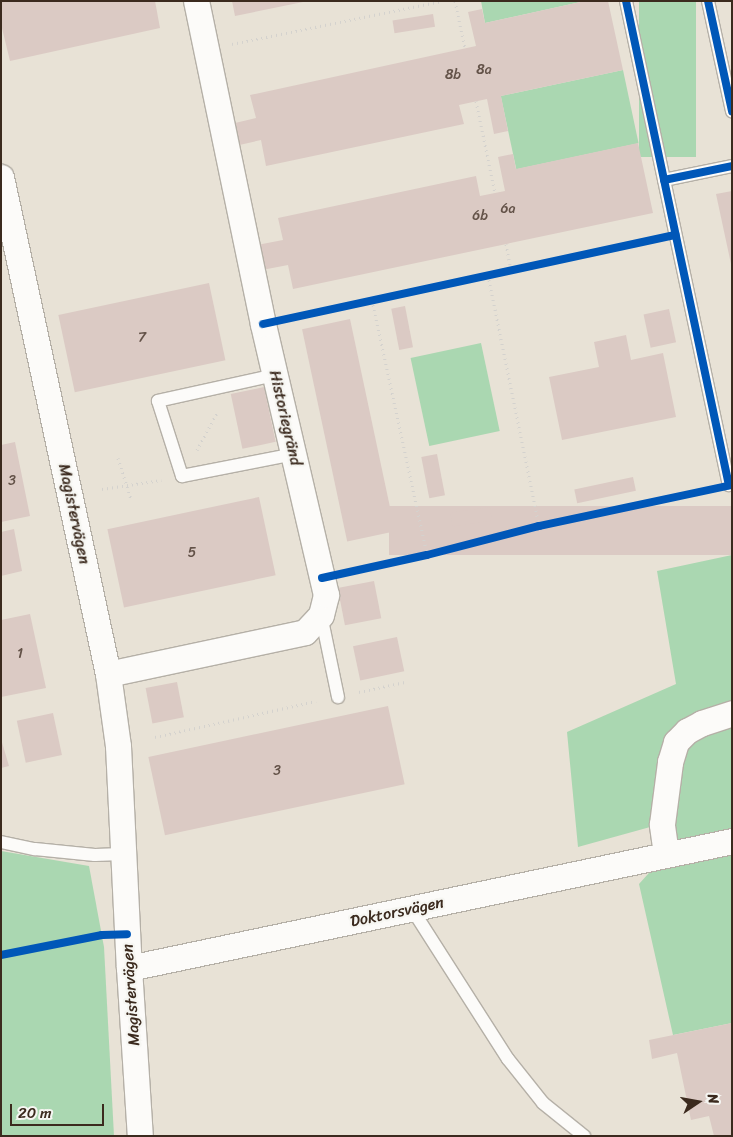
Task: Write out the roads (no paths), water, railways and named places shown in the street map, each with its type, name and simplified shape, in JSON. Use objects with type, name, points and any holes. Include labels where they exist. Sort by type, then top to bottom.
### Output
[{"type":"street","name":"Historiegränd","points":[[196,1],[275,375],[326,595],[321,615]]},
{"type":"street","name":"Magistervägen","points":[[1,177],[108,674],[118,746],[122,854],[140,1136]]},
{"type":"street","points":[[108,674],[305,632],[321,615]]},
{"type":"street","points":[[666,854],[662,824],[670,762],[676,742],[687,731],[702,722],[732,713]]},
{"type":"street","name":"Doktorsvägen","points":[[129,968],[732,841]]},
{"type":"lane","points":[[626,1],[729,485]]},
{"type":"lane","points":[[708,1],[732,111]]},
{"type":"lane","points":[[664,180],[732,166]]},
{"type":"lane","points":[[275,375],[158,401],[182,476],[294,454]]},
{"type":"lane","points":[[321,615],[338,697]]},
{"type":"lane","points":[[1,842],[69,852],[122,854]]},
{"type":"lane","points":[[412,909],[508,1058],[543,1103],[584,1136]]}]
